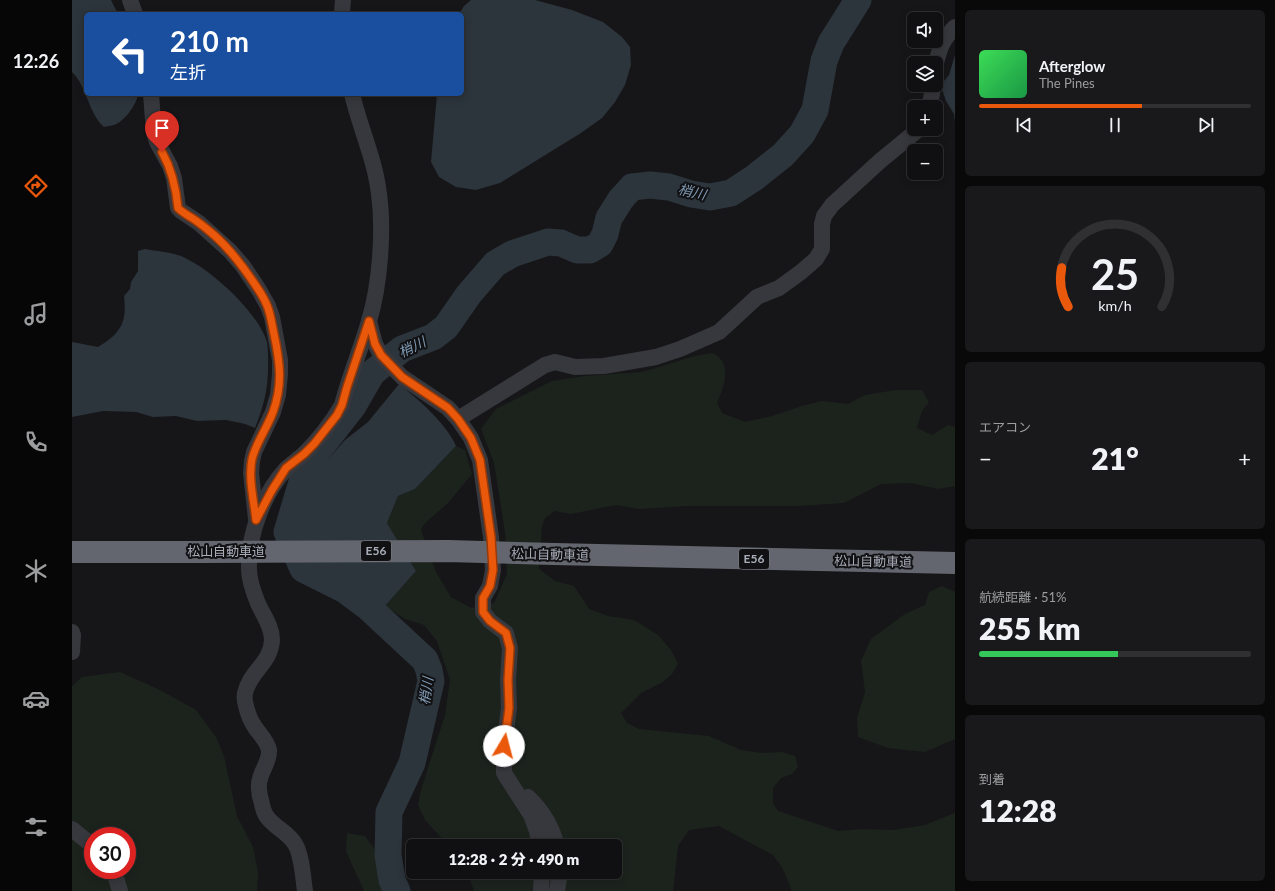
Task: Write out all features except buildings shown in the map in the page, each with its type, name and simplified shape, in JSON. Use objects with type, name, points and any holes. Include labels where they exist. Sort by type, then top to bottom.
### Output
[{"type":"highway","name":"松山自動車道","points":[[72,552],[448,551],[955,563]]},
{"type":"street","points":[[130,0],[134,12]]},
{"type":"street","points":[[342,12],[343,0]]},
{"type":"street","points":[[938,56],[941,44],[947,35],[955,28]]},
{"type":"street","points":[[151,96],[154,133],[157,142],[170,166],[174,178],[178,208],[200,223],[230,251],[243,266],[259,290],[272,317],[280,360],[280,374],[278,395],[273,412],[254,452],[252,461],[251,473],[256,520]]},
{"type":"street","points":[[305,891],[297,846],[290,835],[267,817],[260,799],[259,780],[267,763],[269,750],[253,724],[246,707],[244,694],[250,679],[269,657],[272,640],[270,626],[257,602],[251,584],[249,569],[252,537],[256,520],[272,490],[286,468],[314,444],[337,415],[342,405],[374,301],[380,250],[379,194],[368,144],[353,96]]},
{"type":"street","points":[[458,419],[545,364],[555,362],[575,367],[604,366],[656,357],[680,349],[719,332],[757,297],[779,288],[816,259],[822,249],[822,224],[824,216],[832,205],[880,161],[910,136]]},
{"type":"street","points":[[369,321],[375,344],[381,355],[402,377],[448,408],[458,419],[471,438],[480,460],[491,537],[493,570],[490,586],[483,598],[483,612],[490,621],[506,633],[510,648],[508,680],[509,708],[504,746],[504,772],[531,814],[539,839]]},
{"type":"street","points":[[72,632],[72,652]]},
{"type":"street","points":[[515,789],[529,798],[542,813],[553,831],[555,839]]},
{"type":"street","points":[[72,829],[84,839]]},
{"type":"street","points":[[116,879],[120,891]]},
{"type":"street","points":[[541,891],[542,879]]},
{"type":"street","points":[[557,891],[559,879]]},
{"type":"shaded area","points":[[72,0],[111,0],[117,12],[84,12],[84,92],[72,72]]},
{"type":"shaded area","points":[[471,0],[535,0],[572,10],[603,22],[622,37],[630,47],[631,65],[625,85],[615,102],[602,118],[581,133],[500,183],[476,190],[456,187],[439,177],[431,162],[437,96],[464,96],[464,12],[460,12],[464,6]]},
{"type":"shaded area","points":[[955,55],[955,122],[954,114],[946,101],[943,92],[944,81],[949,75]]},
{"type":"shaded area","points":[[86,96],[138,96],[129,112],[122,120],[114,125],[104,127],[94,114]]},
{"type":"shaded area","points":[[145,249],[181,256],[205,270],[232,292],[262,330],[267,342],[268,376],[264,402],[255,428],[226,420],[197,421],[176,416],[153,417],[136,412],[103,411],[72,417],[72,342],[98,347],[117,332],[123,320],[125,305],[124,296],[130,289],[131,282],[138,271],[138,251]]},
{"type":"shaded area","points":[[713,353],[723,363],[725,369],[724,383],[717,403],[722,413],[745,422],[772,416],[822,401],[848,404],[865,395],[896,390],[922,390],[929,402],[922,411],[917,428],[932,435],[948,425],[955,427],[955,486],[938,489],[911,483],[881,484],[844,503],[798,506],[686,506],[639,509],[616,505],[571,514],[555,511],[545,518],[542,526],[539,569],[555,581],[574,586],[589,609],[608,616],[634,620],[658,635],[671,650],[678,664],[672,674],[663,682],[641,693],[621,713],[627,723],[639,729],[709,736],[741,750],[761,753],[782,752],[795,756],[798,767],[792,774],[781,778],[773,788],[773,803],[778,811],[838,831],[863,829],[893,830],[925,825],[955,813],[955,891],[792,891],[782,867],[773,855],[719,826],[689,830],[678,846],[673,891],[474,891],[470,879],[622,879],[622,839],[443,839],[425,820],[418,805],[421,790],[445,715],[450,680],[437,641],[424,625],[405,619],[385,606],[416,571],[387,523],[398,496],[415,489],[456,446],[465,450],[472,474],[448,503],[424,524],[421,530],[436,572],[451,597],[471,608],[494,603],[507,574],[505,532],[494,463],[481,429],[496,409],[552,381],[585,376],[642,372],[695,356]]},
{"type":"shaded area","points":[[399,384],[423,404],[439,421],[446,429],[456,446],[415,489],[398,496],[387,523],[416,571],[385,606],[348,580],[318,565],[299,536],[308,491],[319,470],[345,440],[368,422]]},
{"type":"shaded area","points":[[942,586],[955,592],[955,739],[925,752],[888,748],[858,737],[857,718],[865,692],[861,661],[871,639],[905,614],[925,605],[929,592]]},
{"type":"shaded area","points":[[120,672],[160,690],[196,710],[216,737],[224,756],[237,816],[253,847],[258,872],[257,891],[72,891],[72,686],[82,677]]},
{"type":"shaded area","points":[[347,833],[365,836],[376,851],[390,891],[364,891],[346,851]]},
{"type":"waterway","name":"梢川","points":[[397,891],[392,880],[388,855],[389,812],[412,763],[431,681],[429,670],[425,660],[369,608],[345,590],[303,569],[287,532],[307,465],[353,406],[372,373],[402,349],[433,337],[446,327],[469,294],[495,264],[512,254],[548,242],[561,243],[577,250],[590,250],[600,244],[605,234],[609,218],[621,199],[632,187],[650,185],[669,187],[691,194],[710,197],[731,193],[754,178],[783,155],[802,134],[815,110],[824,61],[831,43],[858,0]]},
{"type":"route","points":[[162,152],[170,166],[174,178],[178,208],[200,223],[230,251],[243,266],[259,290],[272,317],[280,360],[280,374],[278,395],[273,412],[254,452],[252,461],[251,473],[256,520],[286,468],[314,444],[337,415],[342,405],[369,321],[375,344],[389,365],[402,377],[448,408],[461,422],[471,438],[480,460],[491,537],[493,570],[490,586],[483,598],[483,612],[490,621],[506,633],[510,648],[508,680],[509,708],[504,746]]}]
